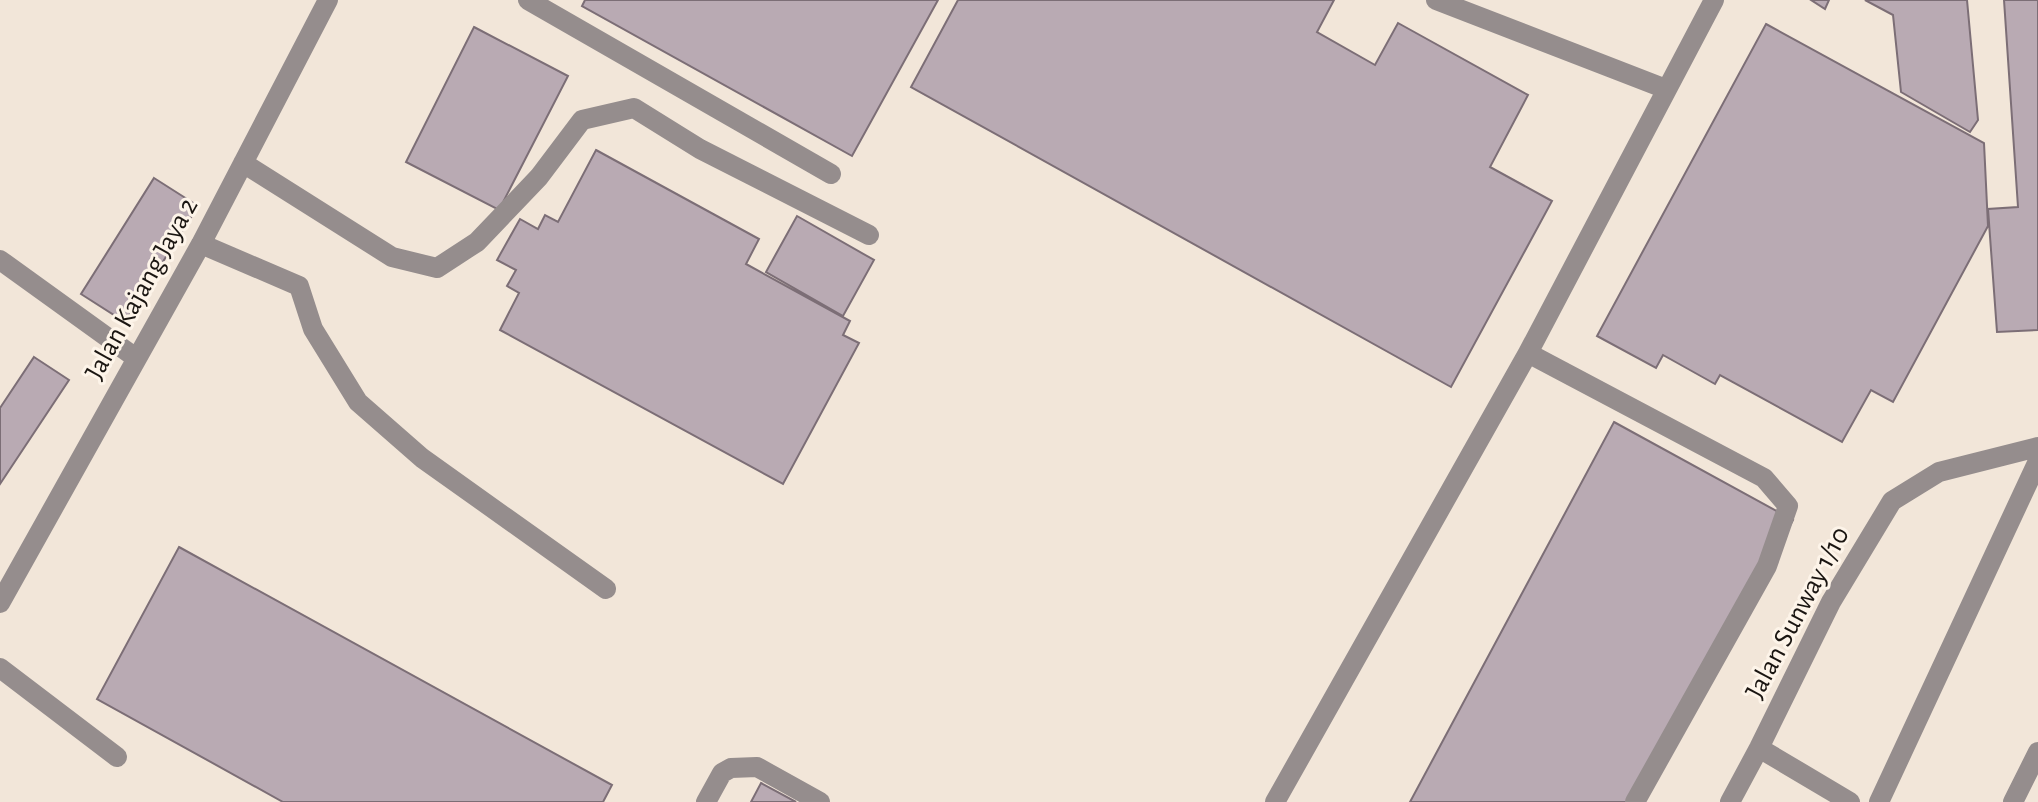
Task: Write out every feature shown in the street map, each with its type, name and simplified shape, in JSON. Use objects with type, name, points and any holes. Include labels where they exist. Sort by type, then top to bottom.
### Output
[{"type":"street","name":"Jalan Kajang Jaya 2","points":[[0,603],[201,244],[328,0]]},
{"type":"street","points":[[528,0],[831,174]]},
{"type":"street","points":[[1436,0],[1666,89]]},
{"type":"street","points":[[1275,802],[1528,353],[1714,0]]},
{"type":"street","points":[[243,163],[392,257],[437,268],[477,242],[539,177],[582,120],[634,108],[700,149],[869,235]]},
{"type":"street","points":[[201,244],[299,286],[313,329],[358,402],[422,458],[606,589]]},
{"type":"street","points":[[0,260],[136,358]]},
{"type":"street","points":[[1528,353],[1764,478],[1788,506],[1767,566],[1635,802]]},
{"type":"street","name":"Jalan Sunway 1/10","points":[[1730,802],[1831,602],[1892,501],[1939,472],[2038,447]]},
{"type":"street","points":[[1879,802],[2038,461]]},
{"type":"street","points":[[0,668],[117,757]]},
{"type":"street","points":[[1759,748],[1850,802]]},
{"type":"street","points":[[2013,802],[2038,752]]},
{"type":"street","points":[[706,802],[722,773],[731,768],[757,767],[820,802]]},
{"type":"building","points":[[585,0],[938,0],[852,156],[582,6]]},
{"type":"building","points":[[958,0],[1334,0],[1317,32],[1375,65],[1398,23],[1528,95],[1490,167],[1552,201],[1451,387],[911,87]]},
{"type":"building","points":[[1811,0],[1829,0],[1825,9]]},
{"type":"building","points":[[1865,0],[1967,0],[1978,120],[1970,132],[1901,92],[1893,15]]},
{"type":"building","points":[[2004,0],[2038,0],[2038,330],[1997,332],[1988,209],[2018,207]]},
{"type":"building","points":[[1766,24],[1984,143],[1988,226],[1893,402],[1871,390],[1842,442],[1720,375],[1715,384],[1663,355],[1656,368],[1597,336]]},
{"type":"building","points":[[474,27],[568,76],[499,210],[406,162]]},
{"type":"building","points":[[596,150],[759,239],[746,264],[850,321],[843,335],[859,343],[783,484],[500,330],[519,293],[507,286],[516,270],[497,260],[520,219],[538,229],[545,215],[558,222]]},
{"type":"building","points":[[154,178],[198,206],[125,322],[81,294]]},
{"type":"building","points":[[797,216],[874,260],[843,316],[766,272]]},
{"type":"building","points":[[34,357],[69,380],[0,484],[0,408]]},
{"type":"building","points":[[1614,422],[1793,520],[1642,802],[1410,802]]},
{"type":"building","points":[[179,547],[612,785],[603,802],[283,802],[97,699]]},
{"type":"building","points":[[761,783],[796,802],[751,802]]}]
